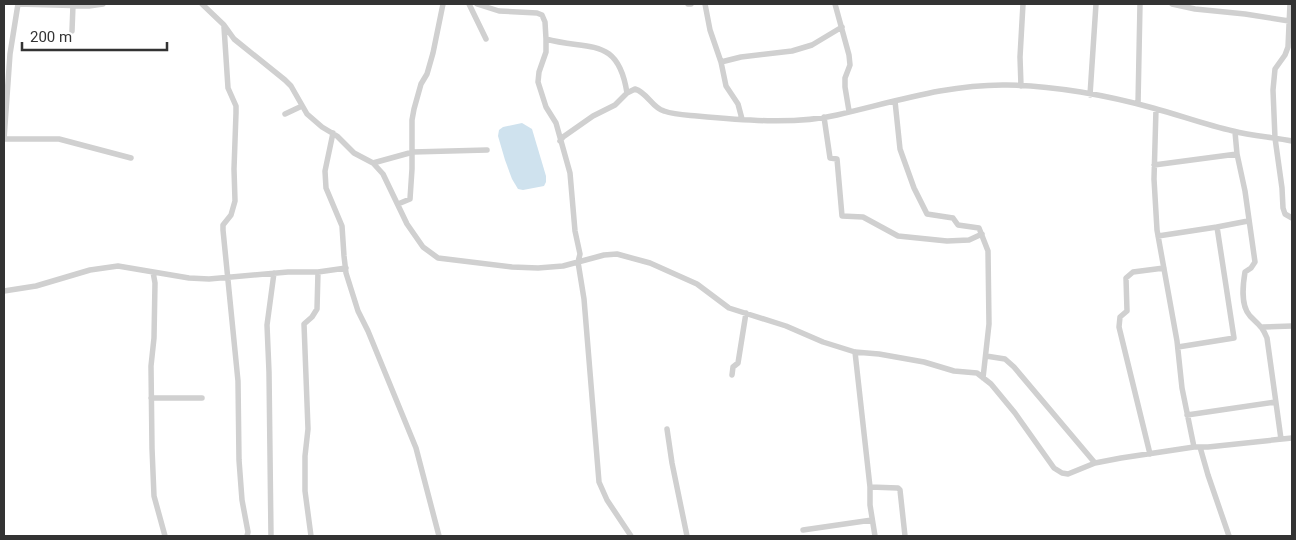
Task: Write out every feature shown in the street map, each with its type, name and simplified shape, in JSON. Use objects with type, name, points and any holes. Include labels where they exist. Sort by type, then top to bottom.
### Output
[{"type":"street","points":[[103,4],[18,4],[10,54],[4,139],[59,139],[131,158]]},
{"type":"street","points":[[202,4],[224,25],[234,40],[286,80],[307,114],[354,153],[373,162],[383,174],[407,224],[424,247],[438,258],[512,267],[538,268],[562,266],[604,255],[617,254],[650,263],[697,284],[729,308],[786,326],[823,342],[855,352],[879,354],[924,362],[954,371],[977,373],[991,384],[1015,413],[1054,468],[1062,473],[1068,474],[1095,463],[1150,454],[1197,447],[1292,438]]},
{"type":"street","points":[[398,204],[410,199],[413,152],[412,120],[421,84],[427,74],[433,53],[443,4]]},
{"type":"street","points":[[469,4],[486,39]]},
{"type":"street","points":[[477,4],[499,11],[537,13],[542,15],[545,22],[546,52],[539,72],[538,82],[546,107],[556,124],[570,173],[580,254],[578,262],[584,299],[599,482],[607,500],[631,536]]},
{"type":"street","points":[[704,4],[726,86],[738,104],[742,119]]},
{"type":"street","points":[[836,4],[846,39],[850,66],[845,78],[844,87],[849,111]]},
{"type":"street","points":[[1021,86],[1020,57],[1023,4]]},
{"type":"street","points":[[1090,95],[1096,4]]},
{"type":"street","points":[[1138,104],[1140,4]]},
{"type":"street","points":[[1172,4],[1195,10],[1246,14],[1289,21]]},
{"type":"street","points":[[1290,4],[1288,47],[1275,69],[1273,79],[1274,138],[1282,188],[1283,208],[1285,214],[1292,218]]},
{"type":"street","points":[[72,31],[73,5]]},
{"type":"street","points":[[224,25],[228,88],[236,106],[235,201],[232,215],[223,225],[238,382],[239,460],[242,500],[249,535]]},
{"type":"street","points":[[721,62],[741,57],[792,51],[812,45],[842,27]]},
{"type":"street","points":[[546,39],[567,44],[579,44],[607,53],[619,64],[627,93]]},
{"type":"street","points":[[560,141],[593,116],[615,105],[627,93],[635,89],[642,91],[661,111],[675,114],[742,119],[796,120],[824,117],[958,87],[1021,86],[1090,95],[1138,104],[1235,132],[1292,141]]},
{"type":"street","points":[[895,101],[900,149],[914,188],[927,214],[953,218],[958,225],[979,228],[988,250],[989,324],[983,378]]},
{"type":"street","points":[[285,114],[302,106]]},
{"type":"street","points":[[1156,109],[1154,165],[1158,236],[1178,346],[1182,388],[1187,415],[1197,447],[1229,536]]},
{"type":"street","points":[[824,117],[830,158],[837,159],[842,216],[864,217],[898,236],[947,242],[969,240],[982,234]]},
{"type":"street","points":[[1235,132],[1254,262],[1251,268],[1245,272],[1243,284],[1245,306],[1249,315],[1263,327],[1266,338],[1281,439]]},
{"type":"street","points":[[333,134],[325,171],[326,188],[342,226],[346,268],[358,310],[416,448],[438,536]]},
{"type":"street","points":[[373,162],[413,152],[487,150]]},
{"type":"street","points":[[1154,165],[1237,154]]},
{"type":"street","points":[[1158,236],[1217,228],[1248,221]]},
{"type":"street","points":[[1178,346],[1234,338],[1217,228]]},
{"type":"street","points":[[4,291],[36,286],[90,270],[118,266],[189,278],[208,279],[274,273],[318,272],[346,268]]},
{"type":"street","points":[[1150,454],[1119,321],[1120,317],[1127,311],[1126,278],[1133,272],[1164,268]]},
{"type":"street","points":[[153,272],[155,283],[151,398],[154,496],[165,536]]},
{"type":"street","points":[[311,536],[306,491],[305,456],[308,429],[304,324],[317,309],[318,272]]},
{"type":"street","points":[[271,536],[267,325],[274,273]]},
{"type":"street","points":[[732,375],[733,368],[738,364],[746,313]]},
{"type":"street","points":[[1263,327],[1292,326]]},
{"type":"street","points":[[855,352],[875,536]]},
{"type":"street","points":[[986,356],[1005,360],[1014,367],[1095,463]]},
{"type":"street","points":[[151,398],[202,398]]},
{"type":"street","points":[[1187,415],[1276,402]]},
{"type":"street","points":[[668,429],[672,463],[687,536]]},
{"type":"street","points":[[870,487],[898,488],[900,490],[906,536]]},
{"type":"street","points":[[803,530],[872,520]]},
{"type":"water","points":[[522,123],[532,129],[546,176],[544,186],[523,190],[518,189],[512,179],[498,136],[499,130],[503,127]]}]
